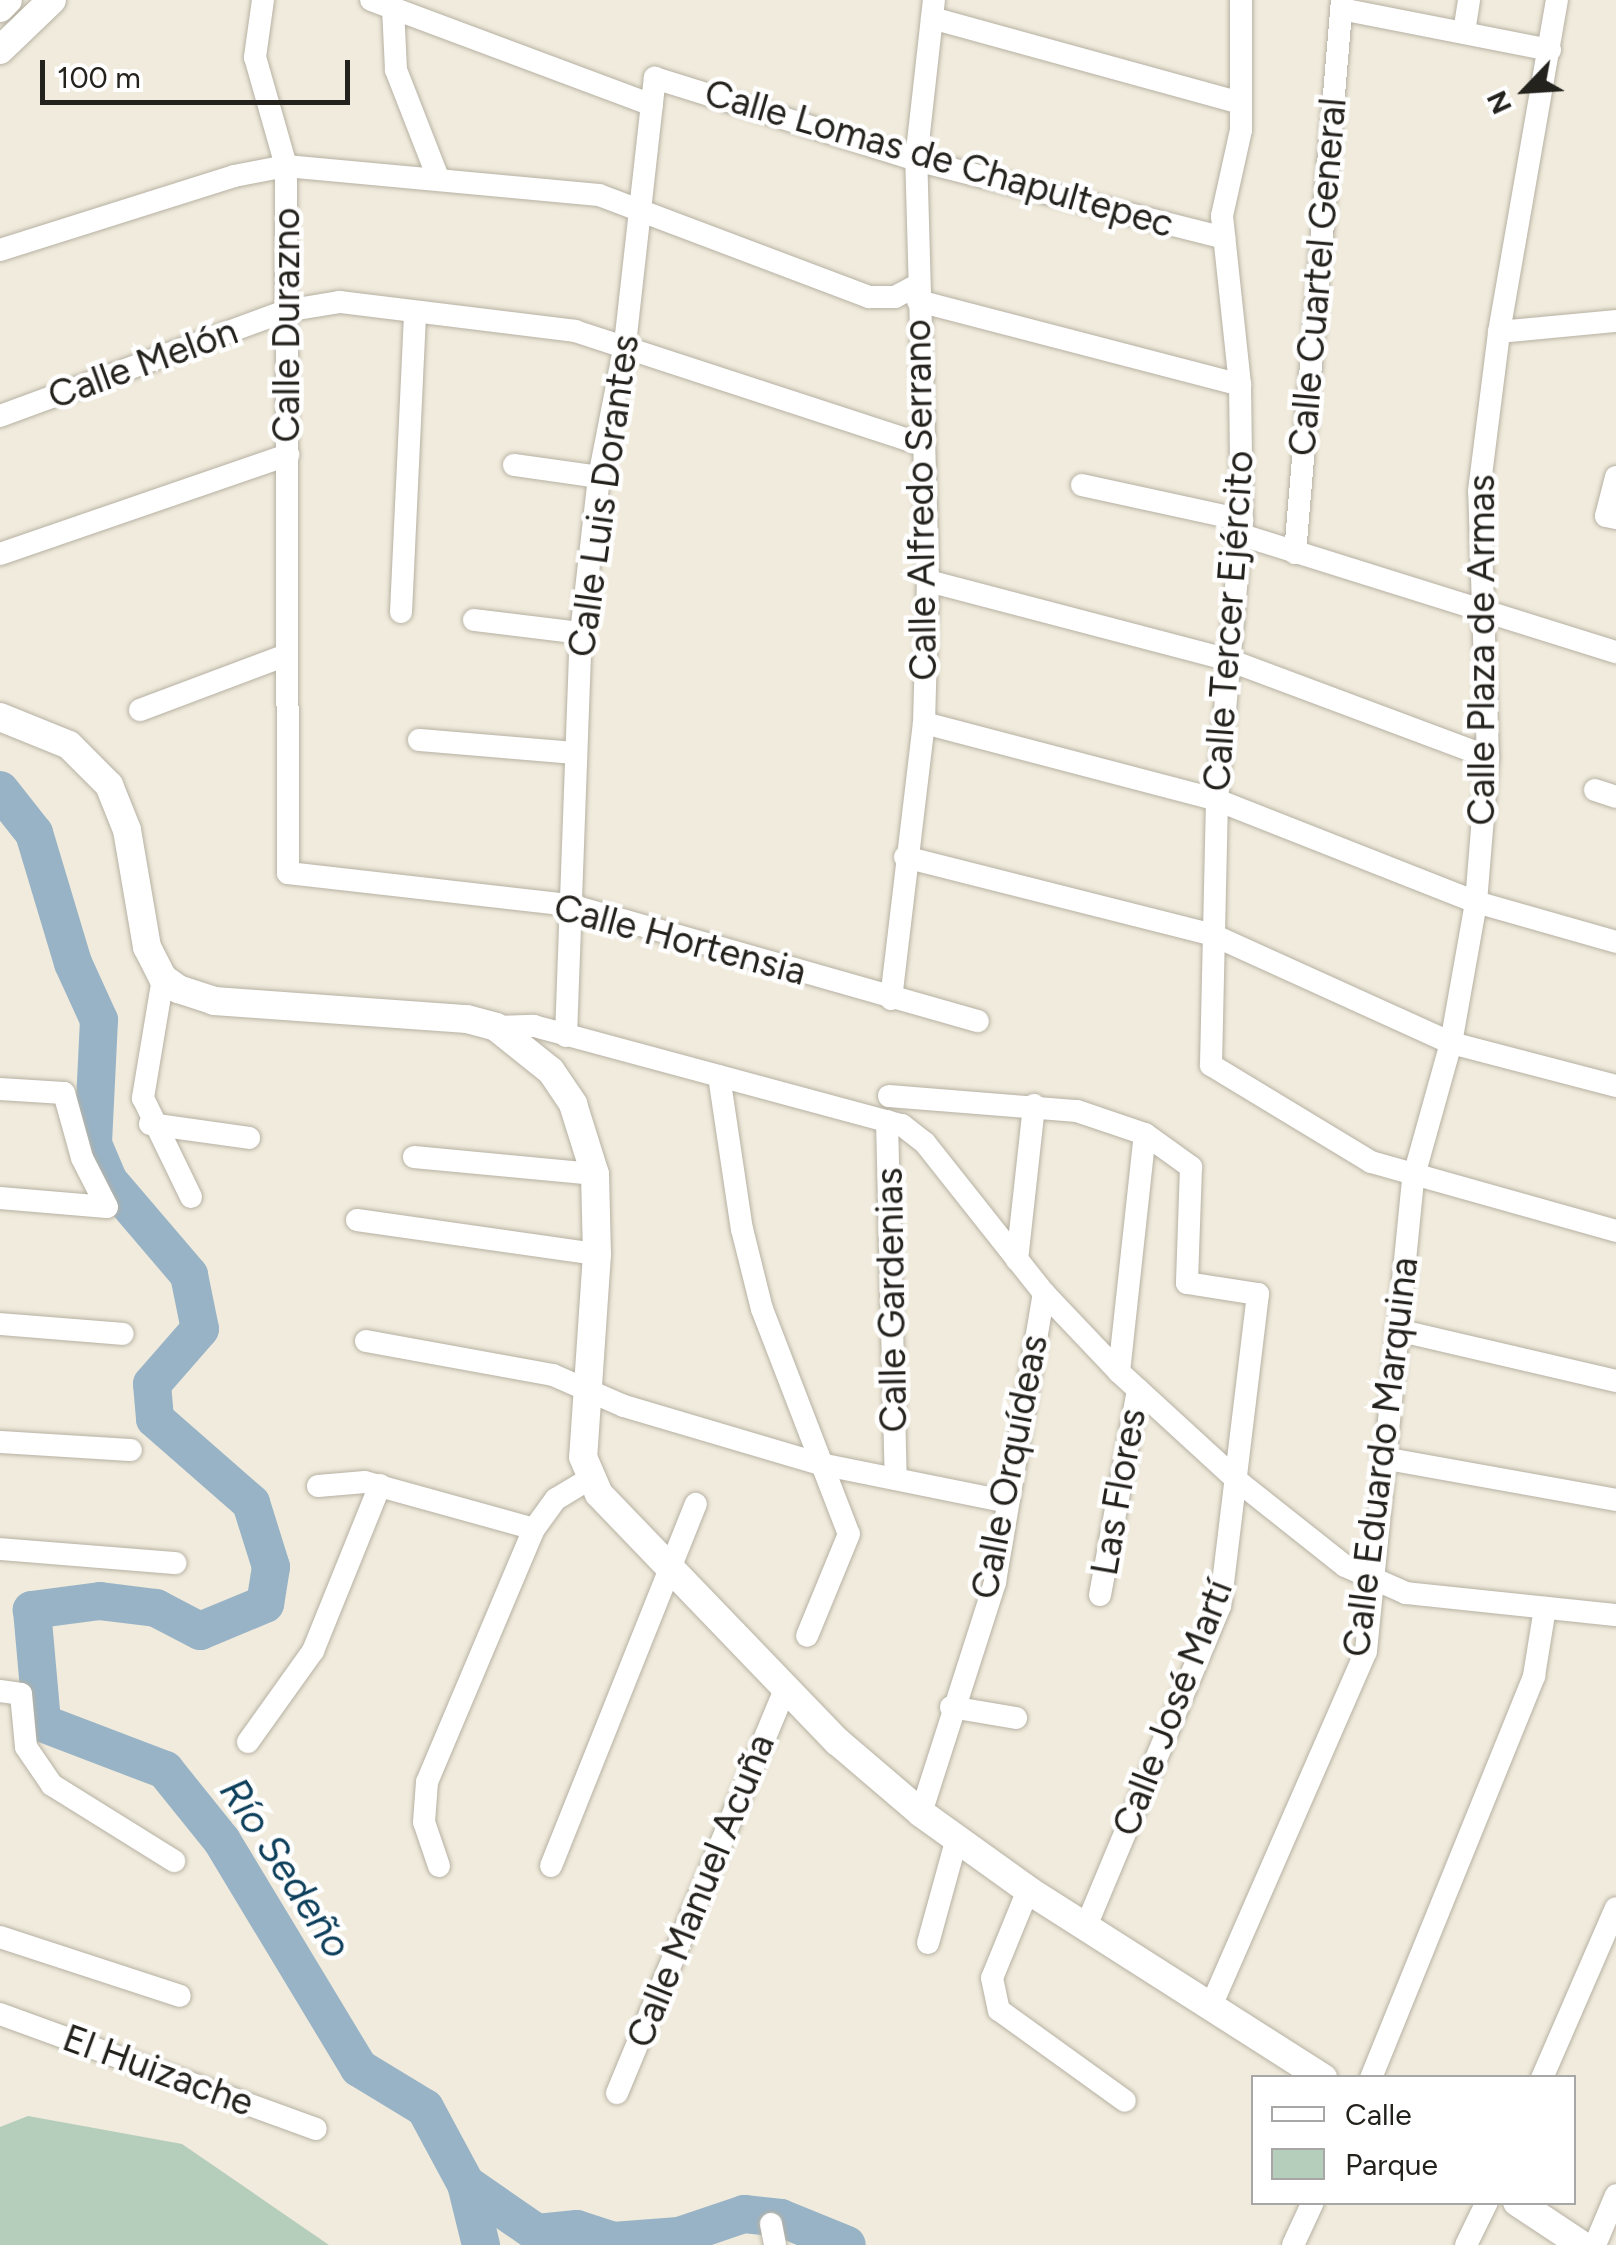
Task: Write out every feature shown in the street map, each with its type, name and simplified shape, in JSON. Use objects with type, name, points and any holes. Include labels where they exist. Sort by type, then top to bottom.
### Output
[{"type":"main road","points":[[0,8],[8,0]]},
{"type":"main road","points":[[0,50],[52,0]]},
{"type":"main road","points":[[0,717],[69,745],[109,785],[127,830],[147,947],[163,978],[214,1001],[467,1019],[496,1027],[525,1046],[562,1088],[587,1139],[595,1174],[597,1254],[583,1457],[589,1479],[672,1573],[785,1689],[920,1813],[1085,1928],[1317,2075]]},
{"type":"main road","points":[[1521,2205],[1582,2245]]},
{"type":"street","name":"Calle Durazno","points":[[263,0],[255,57],[286,166],[288,873]]},
{"type":"street","name":"Calle Tercer Ejército","points":[[1241,0],[1241,103],[1224,238],[1240,385],[1242,528],[1226,660],[1211,1065],[1334,1142],[1413,1179]]},
{"type":"street","points":[[1464,32],[1469,0]]},
{"type":"street","name":"Calle Plaza de Armas","points":[[1413,1179],[1451,1043],[1476,902],[1488,757],[1476,531],[1499,332],[1557,0]]},
{"type":"street","points":[[382,4],[396,70],[438,178]]},
{"type":"street","points":[[382,4],[652,105]]},
{"type":"street","points":[[1342,5],[1550,50]]},
{"type":"street","name":"Calle Cuartel General","points":[[1295,553],[1342,5]]},
{"type":"street","points":[[933,9],[1241,103]]},
{"type":"street","name":"Calle Alfredo Serrano","points":[[891,999],[924,723],[928,581],[920,444],[916,160],[933,9]]},
{"type":"street","name":"Calle Luis Dorantes","points":[[566,1036],[581,633],[598,478],[626,344],[655,78]]},
{"type":"street","name":"Calle Lomas de Chapultepec","points":[[655,78],[916,160],[1224,238]]},
{"type":"street","points":[[0,250],[234,176],[286,166],[573,191],[640,210],[869,297],[918,293],[1240,385]]},
{"type":"street","name":"Calle Melón","points":[[1,409],[286,311],[340,302],[576,331],[626,344],[920,444]]},
{"type":"street","points":[[401,612],[415,312]]},
{"type":"street","points":[[1499,332],[1616,321]]},
{"type":"street","points":[[0,554],[288,455]]},
{"type":"street","points":[[514,465],[598,478]]},
{"type":"street","points":[[1611,517],[1616,477]]},
{"type":"street","points":[[1082,485],[1242,528],[1295,553],[1616,652]]},
{"type":"street","points":[[928,581],[1226,660],[1488,757]]},
{"type":"street","points":[[474,620],[581,633]]},
{"type":"street","points":[[140,710],[286,655]]},
{"type":"street","points":[[924,723],[1218,800],[1476,902],[1616,942]]},
{"type":"street","points":[[419,740],[575,753]]},
{"type":"street","points":[[905,857],[1213,936],[1451,1043],[1616,1086]]},
{"type":"street","name":"Calle Hortensia","points":[[288,873],[570,905],[978,1021]]},
{"type":"street","points":[[163,978],[143,1098],[150,1124],[192,1197]]},
{"type":"street","points":[[496,1027],[534,1026],[888,1121],[925,1142],[1044,1294],[1120,1372],[1239,1482],[1373,1584],[1616,1616]]},
{"type":"street","points":[[719,1076],[732,1177],[762,1309],[848,1534],[807,1636]]},
{"type":"street","points":[[0,1090],[64,1093],[82,1158],[108,1207],[0,1198]]},
{"type":"street","points":[[889,1096],[1077,1110],[1145,1134],[1120,1372]]},
{"type":"street","points":[[1016,1260],[1034,1105]]},
{"type":"street","name":"Calle Gardenias","points":[[888,1121],[896,1479]]},
{"type":"street","points":[[150,1124],[249,1138]]},
{"type":"street","name":"Calle José Martí","points":[[1085,1928],[1220,1606],[1239,1482],[1258,1294],[1187,1283],[1191,1167],[1145,1134]]},
{"type":"street","points":[[414,1157],[595,1174]]},
{"type":"street","points":[[1413,1179],[1616,1231]]},
{"type":"street","name":"Calle Eduardo Marquina","points":[[1211,2006],[1366,1651],[1413,1179]]},
{"type":"street","points":[[357,1220],[597,1254]]},
{"type":"street","name":"Calle Orquídeas","points":[[920,1813],[995,1582],[1044,1294]]},
{"type":"street","points":[[0,1324],[123,1334]]},
{"type":"street","points":[[1397,1330],[1616,1381]]},
{"type":"street","points":[[366,1341],[553,1375],[588,1390],[820,1464],[1008,1502]]},
{"type":"street","name":"Las Flores","points":[[1100,1595],[1138,1389]]},
{"type":"street","points":[[0,1442],[131,1450]]},
{"type":"street","points":[[1384,1458],[1616,1500]]},
{"type":"street","points":[[439,1866],[424,1822],[427,1782],[534,1529],[556,1499],[589,1479]]},
{"type":"street","points":[[318,1486],[380,1485],[534,1529]]},
{"type":"street","points":[[248,1742],[313,1651],[380,1485]]},
{"type":"street","points":[[551,1866],[672,1573],[696,1504]]},
{"type":"street","points":[[0,1549],[176,1563]]},
{"type":"street","points":[[1372,2075],[1534,1676],[1546,1608]]},
{"type":"street","name":"Calle Manuel Acuña","points":[[617,2093],[785,1689]]},
{"type":"street","points":[[10,1692],[26,1747],[52,1785],[107,1825],[174,1861]]},
{"type":"street","points":[[952,1707],[1016,1718]]},
{"type":"street","points":[[928,1943],[956,1840]]},
{"type":"street","points":[[1028,1890],[992,1978],[1000,2010],[1125,2101]]},
{"type":"street","points":[[1543,2075],[1616,1908]]},
{"type":"street","points":[[0,1936],[180,1996]]},
{"type":"street","name":"El Huizache","points":[[0,2014],[316,2129]]},
{"type":"street","points":[[1595,2245],[1616,2195]]},
{"type":"street","points":[[1292,2245],[1312,2205]]},
{"type":"street","points":[[1466,2245],[1486,2205]]},
{"type":"green space","points":[[28,2116],[182,2144],[329,2245],[0,2245],[0,2127]]},
{"type":"waterway","name":"Río Sedeño","points":[[0,790],[34,833],[73,963],[99,1020],[93,1144],[108,1180],[189,1275],[200,1329],[152,1384],[155,1419],[251,1503],[271,1567],[265,1604],[200,1631],[156,1608],[100,1601],[32,1610],[42,1723],[165,1770],[222,1841],[359,2068],[425,2108],[466,2184],[481,2245]]},
{"type":"waterway","points":[[466,2184],[537,2233],[577,2229],[613,2241],[679,2236],[744,2214],[781,2218],[847,2245]]}]
